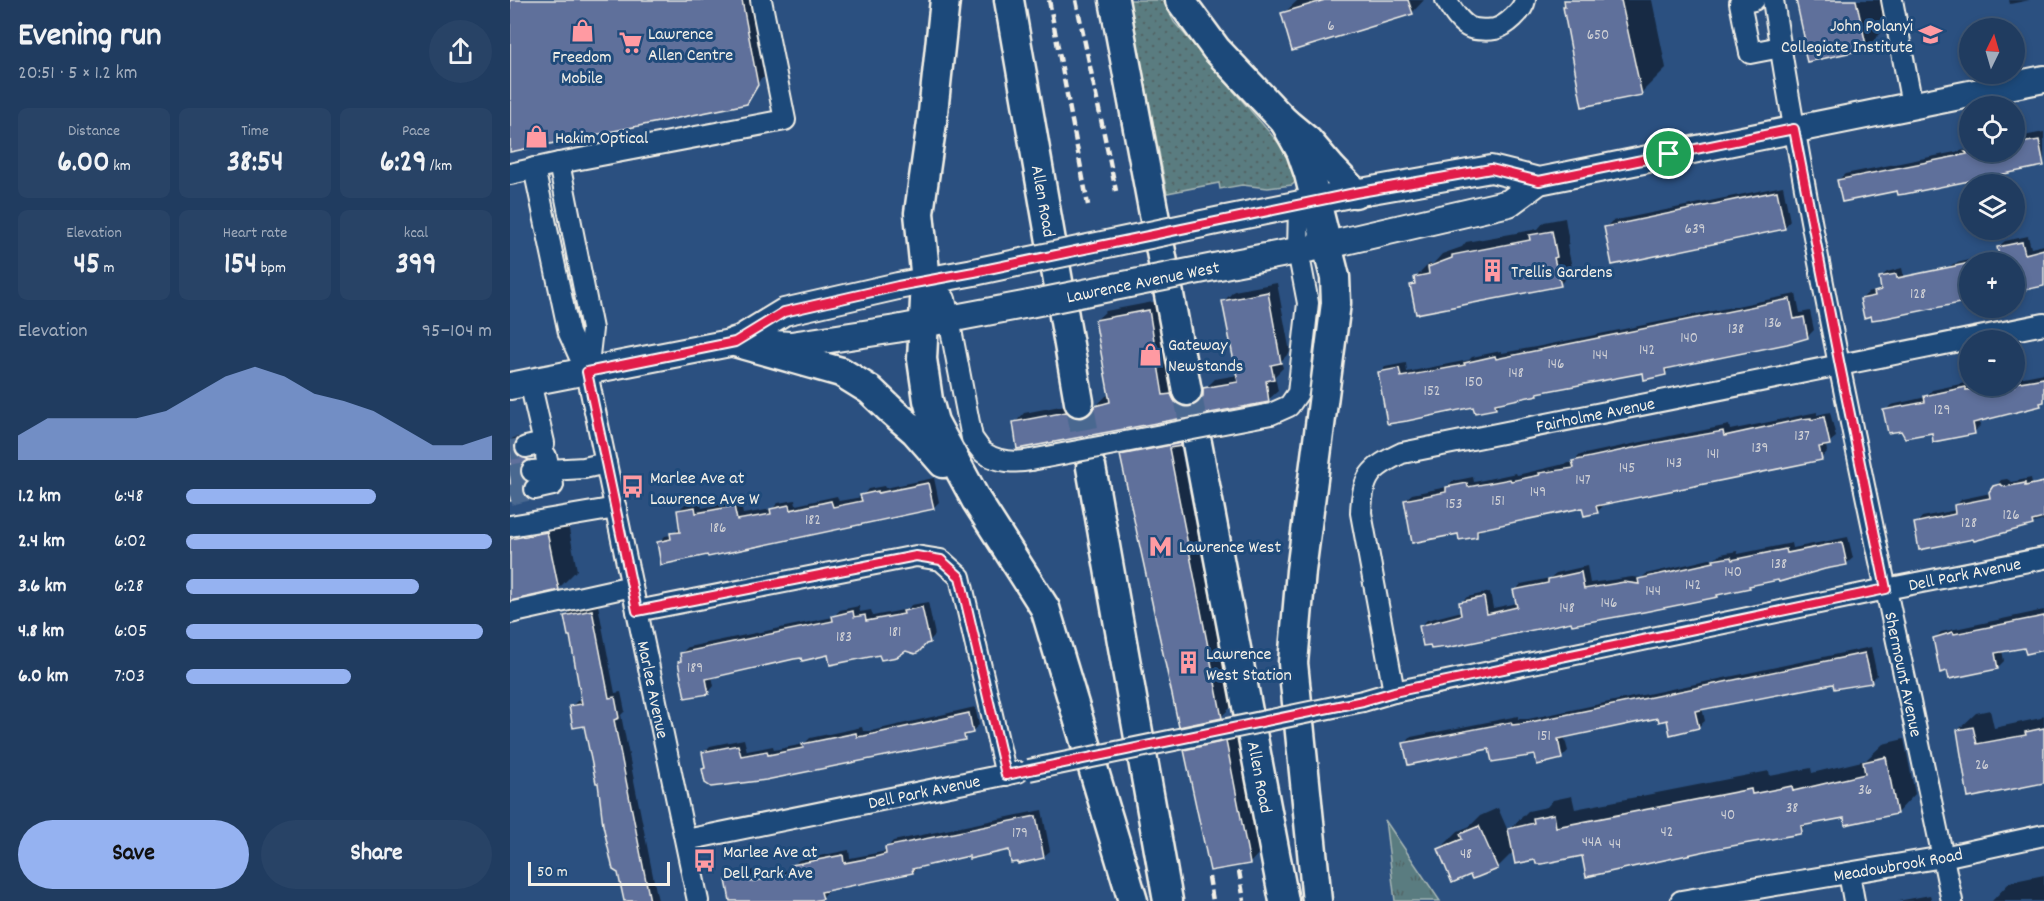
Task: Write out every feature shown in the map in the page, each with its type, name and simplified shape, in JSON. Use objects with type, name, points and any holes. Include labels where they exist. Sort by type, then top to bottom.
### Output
[{"type":"highway","points":[[945,0],[932,123],[919,213],[926,281],[937,321],[922,359],[924,378],[934,422],[975,500],[1045,608],[1133,901]]},
{"type":"highway","name":"Allen Road","points":[[1009,0],[1079,402]]},
{"type":"highway","points":[[1114,0],[1187,391]]},
{"type":"highway","points":[[1180,0],[1216,49],[1285,122],[1308,141],[1355,193]]},
{"type":"highway","points":[[1285,122],[1301,151],[1307,203],[1328,245],[1335,277],[1336,303],[1301,571],[1293,663],[1317,901]]},
{"type":"highway","points":[[735,342],[841,372],[870,390],[915,431],[975,500]]},
{"type":"highway","name":"Allen Road","points":[[1197,443],[1284,901]]},
{"type":"highway","points":[[1091,467],[1168,901]]},
{"type":"main road","name":"Lawrence Avenue West","points":[[520,384],[735,342],[791,345],[937,321],[1328,245],[1509,203],[1539,181],[2044,79]]},
{"type":"main road","name":"Lawrence Avenue West","points":[[735,342],[784,312],[1355,193],[1491,169],[1539,181]]},
{"type":"street","points":[[510,174],[785,120],[761,0]]},
{"type":"street","points":[[1446,0],[1457,17],[1471,28],[1495,29],[1509,21],[1524,5],[1525,0]]},
{"type":"street","points":[[1754,0],[1740,3],[1750,53],[1780,47]]},
{"type":"street","name":"Shermount Avenue","points":[[1773,0],[1794,129],[1840,366],[1952,901]]},
{"type":"street","points":[[1892,0],[1912,105]]},
{"type":"street","points":[[559,163],[592,329],[587,372]]},
{"type":"street","points":[[534,168],[569,333],[587,372]]},
{"type":"street","points":[[937,321],[972,438],[983,453],[1024,461],[1271,414],[1289,406],[1298,393],[1308,303],[1298,251],[1307,203]]},
{"type":"street","name":"Fairholme Avenue","points":[[1394,692],[1361,513],[1361,492],[1369,475],[1381,463],[1402,453],[2044,324]]},
{"type":"street","name":"Marlee Avenue","points":[[587,372],[698,901]]},
{"type":"street","points":[[520,384],[535,445],[539,477],[606,463]]},
{"type":"street","points":[[510,526],[616,508]]},
{"type":"street","points":[[637,611],[916,556],[941,560],[960,577],[1006,775]]},
{"type":"street","name":"Dell Park Avenue","points":[[686,840],[2044,558]]},
{"type":"street","points":[[510,613],[632,586]]},
{"type":"street","name":"Meadowbrook Road","points":[[1681,901],[1786,892],[1849,873],[1943,857],[2044,835]]},
{"type":"street","points":[[1849,873],[1854,901]]},
{"type":"green space","points":[[1129,0],[1163,0],[1174,22],[1289,155],[1296,181],[1292,185],[1268,188],[1242,185],[1220,189],[1219,183],[1167,193]]},
{"type":"green space","points":[[1385,820],[1440,901],[1395,901]]},
{"type":"building","name":"Lawrence Allen Centre","points":[[510,0],[742,0],[758,85],[747,104],[510,152]]},
{"type":"building","points":[[1325,0],[1408,0],[1413,14],[1292,51],[1281,13]]},
{"type":"building","points":[[1564,0],[1621,0],[1642,95],[1582,107],[1563,7],[1565,7]]},
{"type":"building","points":[[1796,0],[1856,0],[1867,49],[1807,62]]},
{"type":"building","points":[[2039,140],[2044,166],[2004,174],[1959,174],[1959,183],[1905,194],[1898,195],[1897,191],[1842,202],[1837,180],[1959,156],[1959,162],[2025,162],[2025,142]]},
{"type":"building","points":[[1777,191],[1785,229],[1612,265],[1604,227]]},
{"type":"building","name":"Trellis Gardens","points":[[1552,231],[1557,257],[1554,258],[1561,286],[1416,314],[1410,285],[1415,284],[1414,277],[1429,274],[1428,267],[1452,258],[1452,255],[1530,240],[1529,235]]},
{"type":"building","points":[[2022,242],[2024,252],[1998,252],[1997,247]]},
{"type":"building","points":[[2044,249],[2044,286],[2025,290],[2025,254]]},
{"type":"building","points":[[1959,265],[1959,303],[1886,318],[1872,320],[1871,316],[1864,318],[1860,299],[1875,296],[1874,292],[1881,290],[1879,277],[1896,274],[1897,278]]},
{"type":"building","points":[[1268,292],[1281,363],[1271,365],[1274,379],[1266,381],[1269,402],[1017,449],[1013,422],[1066,412],[1073,417],[1082,418],[1090,414],[1095,406],[1110,402],[1095,320],[1149,310],[1163,395],[1171,394],[1175,402],[1182,407],[1189,407],[1198,403],[1203,396],[1203,388],[1238,382],[1222,301]]},
{"type":"building","points":[[1790,299],[1794,319],[1804,317],[1808,338],[1665,369],[1666,375],[1644,380],[1643,373],[1537,393],[1538,395],[1495,404],[1496,409],[1475,413],[1473,407],[1387,423],[1378,372],[1399,368],[1401,377],[1465,365],[1464,363],[1495,356],[1496,359]]},
{"type":"building","points":[[2044,378],[2044,402],[2040,403],[2041,406],[1973,423],[1975,434],[1933,442],[1932,433],[1905,438],[1901,431],[1888,433],[1883,410],[1925,402],[1924,396],[1959,388],[1959,396],[2025,396],[2025,381]]},
{"type":"building","points":[[1824,417],[1830,445],[1819,447],[1822,460],[1596,506],[1598,513],[1584,516],[1582,508],[1477,530],[1477,537],[1459,540],[1458,534],[1412,543],[1404,500],[1446,492],[1446,487],[1467,483],[1468,487],[1510,479],[1511,481],[1540,475],[1539,473],[1574,468],[1572,461],[1656,443],[1723,431],[1724,436],[1802,419],[1811,418],[1811,420]]},
{"type":"building","points":[[1181,443],[1181,446],[1169,448],[1222,718],[1179,727],[1120,455]]},
{"type":"building","points":[[514,445],[514,450],[518,455],[529,460],[522,465],[520,471],[526,481],[523,491],[526,497],[510,501],[510,446]]},
{"type":"building","points":[[2044,482],[2044,518],[2032,521],[2033,525],[1974,541],[1973,539],[1919,550],[1914,523],[1955,514],[1954,505],[1990,498],[1989,492],[1993,486],[2000,484],[2005,487],[2025,483],[2025,486]]},
{"type":"building","points":[[928,483],[934,509],[661,565],[657,542],[671,539],[670,533],[680,532],[677,510],[695,507],[696,513],[734,506],[737,520],[771,514],[770,509],[789,505],[790,510],[831,501],[833,507],[862,501],[860,495]]},
{"type":"building","points":[[547,532],[559,590],[510,601],[510,539]]},
{"type":"building","points":[[1842,542],[1847,565],[1779,582],[1778,580],[1749,586],[1750,588],[1717,595],[1718,597],[1644,612],[1572,625],[1571,622],[1446,648],[1431,649],[1430,645],[1423,646],[1419,626],[1461,615],[1459,602],[1484,597],[1487,614],[1517,607],[1513,590],[1548,583],[1548,579],[1581,572],[1584,589],[1624,582],[1639,584],[1638,579],[1714,562],[1713,560],[1731,557],[1732,560],[1786,549],[1787,553]]},
{"type":"building","points":[[922,607],[930,643],[915,654],[906,651],[897,657],[881,660],[879,655],[830,665],[828,655],[802,661],[801,658],[794,659],[706,679],[709,694],[685,698],[678,662],[681,661],[680,653],[833,621],[832,616],[853,611],[854,617],[865,615],[866,621],[904,614],[903,611]]},
{"type":"building","points":[[592,610],[609,698],[615,697],[619,718],[614,720],[650,901],[624,901],[618,873],[613,870],[603,825],[598,783],[596,783],[584,726],[573,728],[569,706],[582,704],[570,636],[568,636],[564,616]]},
{"type":"building","points":[[2044,616],[2044,650],[2026,654],[2024,648],[1995,653],[1998,669],[1949,679],[1947,671],[1940,673],[1933,638],[1953,632],[1954,634]]},
{"type":"building","points":[[1865,653],[1872,683],[1834,689],[1833,684],[1695,711],[1699,728],[1670,735],[1667,720],[1659,722],[1658,718],[1558,739],[1562,759],[1537,765],[1535,755],[1492,762],[1489,749],[1408,765],[1403,743],[1511,722],[1512,725],[1521,724]]},
{"type":"building","points":[[969,713],[973,733],[964,735],[965,740],[766,780],[711,787],[705,783],[702,752],[738,745],[741,756],[767,751],[768,755],[803,748],[802,744],[856,733],[857,737],[864,736]]},
{"type":"building","points":[[1973,727],[1977,744],[2026,735],[2025,732],[2044,728],[2044,783],[1968,798],[1957,730]]},
{"type":"building","points":[[1226,741],[1250,864],[1210,871],[1184,750]]},
{"type":"building","points":[[1886,757],[1897,814],[1845,825],[1844,818],[1801,826],[1800,834],[1715,849],[1586,877],[1582,856],[1542,864],[1536,864],[1535,860],[1515,864],[1508,829],[1534,823],[1533,818],[1554,814],[1556,827],[1751,789],[1752,794],[1792,786],[1793,791],[1865,774],[1863,762]]},
{"type":"building","points":[[1036,816],[1044,858],[1018,864],[1018,862],[1011,863],[1009,850],[969,859],[969,856],[912,869],[913,873],[821,892],[823,899],[813,901],[730,901],[726,880],[748,875],[750,882],[781,876],[792,873],[791,865],[843,855],[844,863],[875,857],[886,854],[885,847]]},
{"type":"building","points":[[1479,826],[1498,869],[1472,879],[1470,875],[1452,883],[1438,849],[1462,839],[1460,834]]},
{"type":"tunnel","points":[[1187,391],[1197,443]]},
{"type":"tunnel","points":[[1079,402],[1091,467]]},
{"type":"tunnel","points":[[510,450],[526,447]]},
{"type":"tunnel","points":[[510,475],[532,471]]},
{"type":"tunnel","points":[[510,495],[535,489]]},
{"type":"railway","points":[[1049,0],[1088,205]]},
{"type":"railway","points":[[1076,0],[1116,191]]},
{"type":"railway","points":[[1239,871],[1244,901]]},
{"type":"railway","points":[[1209,877],[1213,901]]},
{"type":"place","name":"Freedom Mobile","points":[[582,30]]},
{"type":"place","name":"John Polanyi Collegiate Institute","points":[[1931,35]]},
{"type":"place","name":"Lawrence Allen Centre","points":[[630,43]]},
{"type":"place","name":"Hakim Optical","points":[[537,137]]},
{"type":"place","name":"Trellis Gardens","points":[[1493,271]]},
{"type":"place","name":"Gateway Newstands","points":[[1150,354]]},
{"type":"place","name":"Marlee Ave at Lawrence Ave W","points":[[632,487]]},
{"type":"place","name":"Lawrence West","points":[[1161,546]]},
{"type":"place","name":"Lawrence West Station","points":[[1188,663]]},
{"type":"place","name":"Marlee Ave at Dell Park Ave","points":[[705,861]]},
{"type":"route","points":[[1794,129],[1886,589],[1006,775],[960,577],[941,560],[916,556],[637,611],[587,372],[735,342],[784,312],[898,286],[1355,193],[1491,169],[1539,181],[1669,154],[1794,129]]}]
